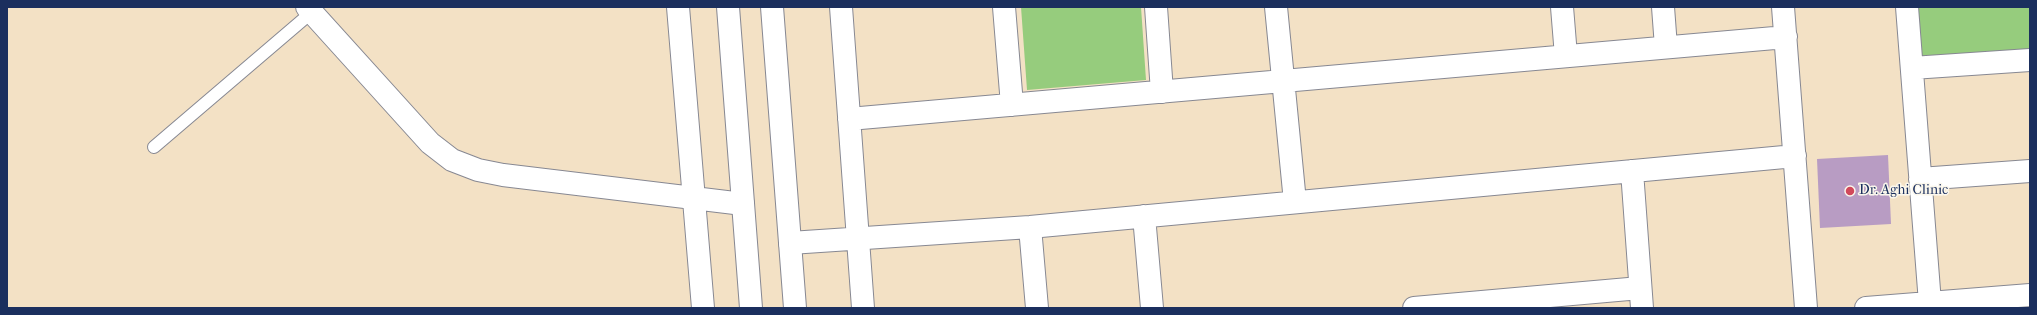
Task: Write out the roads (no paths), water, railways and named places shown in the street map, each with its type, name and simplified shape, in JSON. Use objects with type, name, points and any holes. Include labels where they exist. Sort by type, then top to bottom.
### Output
[{"type":"street","points":[[678,7],[702,308]]},
{"type":"street","points":[[728,7],[751,308]]},
{"type":"street","points":[[772,7],[795,308]]},
{"type":"street","points":[[841,7],[864,308]]},
{"type":"street","points":[[1004,7],[1012,106]]},
{"type":"street","points":[[1156,7],[1162,92]]},
{"type":"street","points":[[1276,7],[1295,202]]},
{"type":"street","points":[[1562,7],[1566,56]]},
{"type":"street","points":[[1663,7],[1666,47]]},
{"type":"street","points":[[1783,7],[1806,308]]},
{"type":"street","points":[[1907,7],[1930,303]]},
{"type":"street","points":[[310,10],[430,143],[452,160],[478,170],[503,175],[743,204]]},
{"type":"street","points":[[849,120],[1786,37]]},
{"type":"street","points":[[1912,68],[2030,60]]},
{"type":"street","points":[[790,243],[1030,227],[1795,156]]},
{"type":"street","points":[[1414,308],[1641,298],[1632,171]]},
{"type":"street","points":[[1920,179],[2030,171]]},
{"type":"street","points":[[1144,216],[1152,308]]},
{"type":"street","points":[[1030,227],[1037,308]]},
{"type":"street","points":[[1866,308],[2030,295]]},
{"type":"lane","points":[[154,147],[310,10]]},
{"type":"place","name":"Dr. Aghi Clinic","points":[[1850,191]]}]
